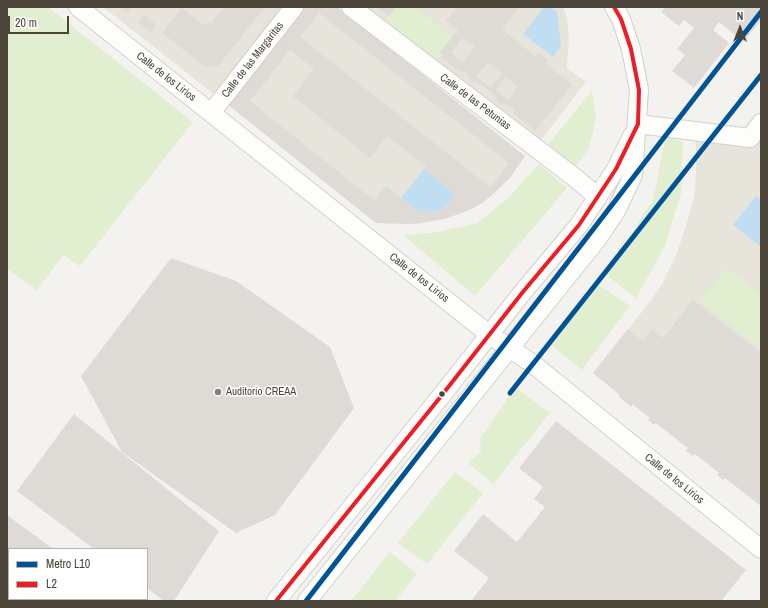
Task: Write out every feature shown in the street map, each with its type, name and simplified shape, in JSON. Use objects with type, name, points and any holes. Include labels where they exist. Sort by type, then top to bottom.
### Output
[{"type":"street","name":"Calle de los Lirios","points":[[78,7],[490,335],[533,364],[761,549]]},
{"type":"street","name":"Calle de las Margaritas","points":[[211,113],[294,7]]},
{"type":"street","name":"Calle de las Petunias","points":[[351,7],[574,177],[598,197]]},
{"type":"street","points":[[307,601],[598,238],[616,211],[633,174],[640,90],[631,49],[621,19],[614,7]]},
{"type":"street","points":[[638,124],[750,138],[761,123]]},
{"type":"street","points":[[276,601],[490,335],[522,293],[579,225],[616,169],[638,124]]},
{"type":"shaded area","points":[[103,7],[284,7],[215,95]]},
{"type":"shaded area","points":[[302,7],[337,7],[525,156],[509,179],[476,207],[444,219],[418,224],[376,223],[226,103]]},
{"type":"shaded area","points":[[362,7],[563,7],[567,18],[569,39],[567,68],[586,82],[537,145]]},
{"type":"shaded area","points":[[761,133],[761,506],[593,373],[653,298],[676,256],[694,196],[696,141],[750,146]]},
{"type":"green space","points":[[7,7],[48,7],[193,122],[80,266],[63,255],[37,290],[7,269]]},
{"type":"green space","points":[[396,7],[415,7],[452,37],[432,62],[383,23]]},
{"type":"green space","points":[[592,91],[596,119],[589,148],[574,169],[546,147]]},
{"type":"green space","points":[[666,136],[683,142],[681,193],[664,248],[636,298],[605,274],[653,200]]},
{"type":"green space","points":[[539,164],[567,188],[475,296],[403,235],[431,233],[476,224],[507,199]]},
{"type":"green space","points":[[727,268],[761,294],[761,349],[700,301]]},
{"type":"green space","points":[[597,284],[630,306],[582,370],[550,344]]},
{"type":"green space","points":[[515,387],[550,413],[493,484],[468,463],[481,452],[480,439]]},
{"type":"green space","points":[[455,472],[483,493],[427,564],[398,543]]},
{"type":"green space","points":[[390,552],[417,574],[395,601],[351,601]]},
{"type":"water","points":[[544,7],[550,7],[557,12],[561,46],[553,57],[523,34]]},
{"type":"water","points":[[424,169],[455,194],[442,211],[419,212],[401,198]]},
{"type":"water","points":[[756,196],[761,200],[761,247],[733,225]]},
{"type":"building","points":[[119,7],[132,7],[127,13]]},
{"type":"building","points":[[224,7],[265,7],[218,66],[206,67],[162,33],[182,8],[203,25],[212,22]]},
{"type":"building","points":[[302,7],[337,7],[525,156],[509,179],[482,203],[467,211],[444,219],[409,224],[376,223],[226,103]],"holes":[[[319,13],[509,163],[490,187],[300,37]],[[290,50],[314,69],[293,96],[370,158],[387,136],[426,166],[424,169],[455,194],[442,211],[419,212],[386,186],[375,201],[250,101]]]},
{"type":"building","points":[[378,7],[396,7],[389,16]]},
{"type":"building","points":[[457,7],[519,7],[502,29],[536,57],[539,53],[549,60],[546,64],[572,85],[535,131],[513,113],[514,110],[504,103],[502,105],[495,100],[497,97],[476,81],[474,83],[468,78],[470,76],[464,71],[462,73],[441,57],[443,54],[440,52],[458,30],[446,21]],"holes":[[[463,38],[475,47],[463,62],[451,53]],[[488,62],[502,73],[490,88],[476,77]],[[506,77],[518,87],[508,100],[496,90]]]},
{"type":"building","points":[[665,7],[761,7],[761,20],[744,42],[719,22],[713,30],[729,43],[694,88],[672,71],[685,55],[677,49],[694,28],[684,20],[679,26],[661,12]]},
{"type":"building","points":[[144,14],[156,25],[151,32],[138,22]]},
{"type":"building","name":"Auditorio CREAA","points":[[171,258],[236,281],[330,347],[354,408],[275,515],[236,533],[122,452],[81,376]]},
{"type":"building","points":[[693,300],[761,353],[761,506],[725,478],[723,480],[717,475],[719,473],[695,454],[693,456],[686,451],[688,448],[656,423],[654,425],[648,420],[650,418],[633,404],[631,407],[619,397],[620,395],[593,373],[628,329],[643,341],[652,329],[663,338]]},
{"type":"building","points":[[74,414],[219,531],[174,601],[164,601],[148,589],[148,548],[93,548],[17,491]]},
{"type":"building","points":[[556,421],[746,570],[721,601],[471,601],[489,578],[454,551],[483,514],[517,542],[545,507],[534,499],[543,487],[519,468]]},
{"type":"building","points":[[7,515],[52,548],[8,548],[8,589]]},
{"type":"building","points":[[22,600],[122,601],[23,601]]},
{"type":"metro line","name":"L10","points":[[306,601],[761,12]]},
{"type":"metro line","name":"L10","points":[[510,393],[761,75]]},
{"type":"transit line","name":"L2","points":[[276,601],[522,293],[579,225],[616,169],[638,124],[639,90],[631,49],[621,19],[614,7]]},
{"type":"place","name":"Auditorio CREAA","points":[[218,392]]}]
